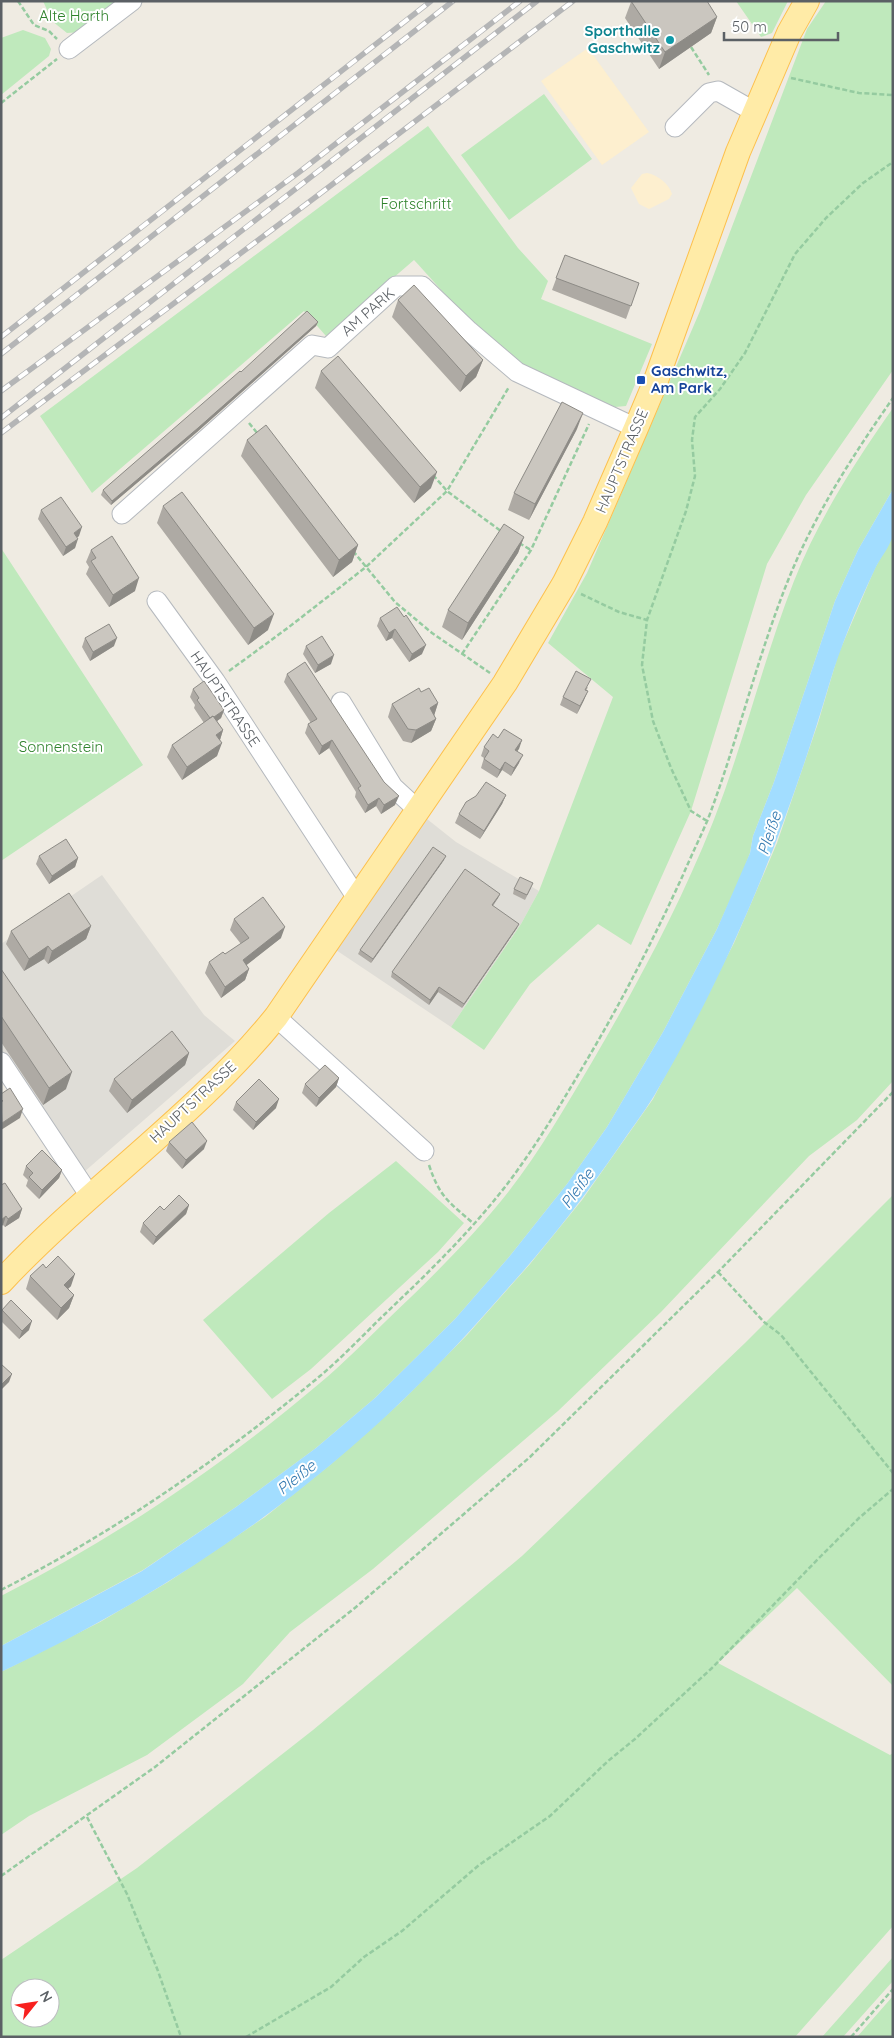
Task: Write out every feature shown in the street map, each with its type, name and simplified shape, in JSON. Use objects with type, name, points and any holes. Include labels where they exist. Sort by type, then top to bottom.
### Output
[{"type":"main road","name":"HAUPTSTRASSE","points":[[1,1282],[36,1245],[217,1083],[250,1048],[276,1017],[506,684],[564,584],[595,522],[636,428],[755,112],[789,33],[807,1]]},
{"type":"street","points":[[69,49],[132,1]]},
{"type":"street","points":[[675,126],[709,93],[718,91],[755,112]]},
{"type":"street","name":"AM PARK","points":[[122,514],[312,345],[328,348],[396,286],[422,286],[469,331],[517,372],[636,428]]},
{"type":"street","name":"HAUPTSTRASSE","points":[[157,601],[215,681],[357,898]]},
{"type":"street","points":[[341,702],[393,787],[418,810]]},
{"type":"street","points":[[276,1017],[424,1150]]},
{"type":"street","points":[[1,1062],[90,1196]]},
{"type":"path","points":[[1,103],[69,49],[49,32],[34,25],[18,1]]},
{"type":"path","points":[[691,47],[718,91]]},
{"type":"path","points":[[771,74],[859,93],[893,95]]},
{"type":"path","points":[[707,821],[691,811],[671,768],[653,721],[642,665],[647,620],[686,511],[695,476],[692,440],[695,417],[720,389],[744,353],[795,254],[832,212],[863,183],[893,162]]},
{"type":"path","points":[[215,681],[366,568],[447,491],[517,372]]},
{"type":"path","points":[[1,1590],[109,1530],[167,1493],[317,1378],[444,1258],[474,1224],[531,1152],[567,1095],[625,995],[657,932],[707,821],[738,734],[764,648],[790,576],[813,526],[834,487],[893,398]]},
{"type":"path","points":[[462,654],[531,550],[596,409]]},
{"type":"path","points":[[239,410],[263,440]]},
{"type":"path","points":[[428,469],[447,491],[509,536]]},
{"type":"path","points":[[516,540],[531,550]]},
{"type":"path","points":[[348,545],[395,602],[432,633],[506,684]]},
{"type":"path","points":[[564,584],[619,612],[647,620]]},
{"type":"path","points":[[1,1876],[155,1767],[356,1607],[530,1456],[718,1272],[893,1092]]},
{"type":"path","points":[[424,1150],[435,1184],[442,1196],[474,1224]]},
{"type":"path","points":[[718,1272],[764,1322],[781,1335],[893,1474]]},
{"type":"path","points":[[246,2037],[331,1987],[364,1957],[402,1931],[479,1865],[550,1816],[712,1668],[820,1556],[893,1489]]},
{"type":"path","points":[[86,1817],[127,1894],[158,1971],[181,2037]]},
{"type":"path","points":[[851,2037],[893,1989]]},
{"type":"shaded area","points":[[427,819],[456,842],[539,891],[521,924],[451,1027],[336,950]]},
{"type":"shaded area","points":[[102,875],[204,1015],[235,1041],[84,1172],[1,1052],[1,944]]},
{"type":"green space","name":"Alte Harth","points":[[43,1],[123,1],[83,32],[67,33],[52,21]]},
{"type":"green space","points":[[736,1],[788,1],[772,33],[761,37]]},
{"type":"green space","points":[[826,1],[893,1],[893,370],[806,495],[767,564],[691,811],[631,945],[598,924],[530,984],[484,1050],[451,1027],[521,924],[539,891],[613,697],[548,643],[587,573],[700,311],[807,29]]},
{"type":"green space","name":"Alte Harth","points":[[23,30],[45,38],[51,49],[49,56],[1,95],[1,38]]},
{"type":"green space","points":[[544,94],[592,159],[509,220],[461,155]]},
{"type":"green space","name":"Fortschritt","points":[[428,126],[518,248],[548,281],[541,299],[652,344],[626,406],[615,407],[520,363],[482,333],[414,260],[326,336],[304,311],[92,493],[40,416]]},
{"type":"green space","points":[[893,408],[893,489],[858,550],[835,601],[774,782],[753,836],[750,853],[742,874],[717,929],[663,1032],[607,1127],[567,1184],[509,1257],[455,1319],[375,1398],[316,1448],[236,1507],[143,1570],[1,1646],[1,1596],[43,1574],[126,1525],[206,1472],[283,1414],[338,1368],[435,1274],[480,1225],[520,1176],[592,1062],[672,914],[713,822],[783,611],[804,558],[838,492]]},
{"type":"green space","points":[[893,535],[893,1081],[857,1120],[809,1156],[661,1312],[558,1411],[373,1569],[290,1632],[243,1684],[147,1755],[29,1816],[1,1835],[1,1672],[100,1622],[168,1582],[265,1517],[330,1465],[400,1403],[467,1335],[530,1264],[582,1200],[653,1099],[734,943],[777,843],[818,723],[838,655],[875,568]]},
{"type":"green space","name":"Sonnenstein","points":[[1,548],[143,765],[1,861]]},
{"type":"green space","points":[[396,1161],[464,1223],[438,1252],[311,1369],[272,1399],[203,1320],[329,1213]]},
{"type":"green space","points":[[893,1195],[893,1686],[797,1588],[718,1663],[890,1755],[893,1753],[893,1926],[795,2037],[1,2037],[1,1960],[137,1868],[313,1730],[522,1556],[745,1343]]},
{"type":"green space","points":[[893,1957],[893,1981],[843,2037],[822,2037]]},
{"type":"green space","points":[[893,1996],[893,2037],[857,2037]]},
{"type":"sand","points":[[588,48],[649,132],[602,165],[541,81]]},
{"type":"sand","points":[[647,173],[662,180],[672,194],[669,199],[649,209],[639,204],[631,188],[642,174]]},
{"type":"water","name":"Pleiße","points":[[893,489],[892,539],[875,569],[844,641],[775,844],[732,947],[682,1047],[654,1096],[580,1201],[524,1270],[444,1359],[403,1400],[312,1480],[263,1518],[213,1553],[162,1585],[56,1645],[1,1672],[1,1646],[142,1571],[236,1507],[316,1448],[375,1398],[455,1319],[509,1257],[567,1184],[607,1127],[663,1032],[717,929],[750,853],[753,836],[774,782],[835,601],[858,550]]},
{"type":"building","name":"Sporthalle Gaschwitz","points":[[631,1],[707,1],[717,17],[665,52]]},
{"type":"building","points":[[565,255],[639,283],[631,306],[556,278]]},
{"type":"building","points":[[414,285],[483,360],[466,376],[398,300]]},
{"type":"building","points":[[307,311],[318,322],[112,501],[103,490],[241,372]]},
{"type":"building","points":[[338,356],[437,472],[420,487],[321,371]]},
{"type":"building","points":[[562,402],[583,413],[535,504],[514,493]]},
{"type":"building","points":[[266,425],[358,545],[339,560],[247,440]]},
{"type":"building","points":[[182,492],[274,614],[254,628],[163,506]]},
{"type":"building","points":[[61,497],[82,527],[74,533],[78,539],[66,547],[41,510]]},
{"type":"building","points":[[504,524],[524,537],[468,623],[448,610]]},
{"type":"building","points":[[112,536],[139,578],[113,595],[91,561],[96,558],[91,550]]},
{"type":"building","points":[[397,607],[404,617],[406,615],[426,645],[412,654],[395,629],[389,633],[380,618]]},
{"type":"building","points":[[109,624],[117,638],[93,652],[85,638]]},
{"type":"building","points":[[322,636],[334,655],[318,665],[306,646]]},
{"type":"building","points":[[305,662],[384,782],[399,796],[384,805],[379,798],[368,805],[358,788],[361,786],[332,740],[322,746],[308,724],[317,719],[287,674]]},
{"type":"building","points":[[576,671],[591,679],[585,690],[588,691],[580,706],[563,697]]},
{"type":"building","points":[[204,681],[224,710],[210,718],[197,700],[199,698],[193,689]]},
{"type":"building","points":[[419,688],[421,692],[429,688],[438,703],[430,708],[436,719],[416,730],[408,729],[392,704]]},
{"type":"building","points":[[213,716],[223,730],[216,735],[222,743],[187,767],[172,745]]},
{"type":"building","points":[[504,729],[522,740],[515,750],[523,755],[514,768],[505,762],[500,770],[484,759],[489,751],[484,747],[493,734],[498,738]]},
{"type":"building","points":[[486,782],[506,795],[484,831],[459,814],[466,802],[476,796]]},
{"type":"building","points":[[66,839],[78,858],[52,876],[39,856]]},
{"type":"building","points":[[433,847],[446,856],[373,959],[360,950]]},
{"type":"building","points":[[465,869],[500,894],[492,905],[519,924],[464,1004],[439,987],[430,1000],[392,972]]},
{"type":"building","points":[[520,877],[533,883],[527,895],[514,889]]},
{"type":"building","points":[[69,893],[91,926],[52,951],[48,946],[29,959],[11,931]]},
{"type":"building","points":[[263,897],[285,927],[243,960],[249,969],[225,987],[209,962],[249,938],[234,919]]},
{"type":"building","points":[[1,969],[72,1072],[49,1088],[1,1016]]},
{"type":"building","points":[[172,1031],[189,1053],[132,1100],[114,1079]]},
{"type":"building","points":[[325,1065],[339,1078],[319,1098],[305,1084]]},
{"type":"building","points":[[259,1079],[279,1099],[256,1122],[236,1102]]},
{"type":"building","points":[[10,1088],[23,1109],[2,1123],[1,1102],[3,1101],[1,1094]]},
{"type":"building","points":[[192,1122],[207,1141],[186,1160],[169,1142]]},
{"type":"building","points":[[42,1150],[62,1170],[42,1190],[29,1177],[33,1173],[26,1166]]},
{"type":"building","points":[[5,1183],[22,1209],[8,1219],[6,1216],[1,1220],[1,1185]]},
{"type":"building","points":[[179,1195],[189,1205],[156,1237],[143,1223],[160,1206],[164,1210]]},
{"type":"building","points":[[58,1256],[75,1274],[64,1285],[74,1295],[61,1308],[30,1276],[43,1264],[46,1268]]},
{"type":"building","points":[[11,1300],[32,1321],[22,1331],[2,1310]]},
{"type":"building","points":[[1,1364],[12,1374],[1,1385]]},
{"type":"railway","points":[[1,337],[431,1]]},
{"type":"railway","points":[[1,354],[453,1]]},
{"type":"railway","points":[[1,391],[298,173],[520,1]]},
{"type":"railway","points":[[1,418],[537,1]]},
{"type":"railway","points":[[1,433],[573,1]]},
{"type":"place","name":"Sporthalle Gaschwitz","points":[[670,40]]},
{"type":"place","name":"Gaschwitz, Am Park","points":[[641,380]]}]
